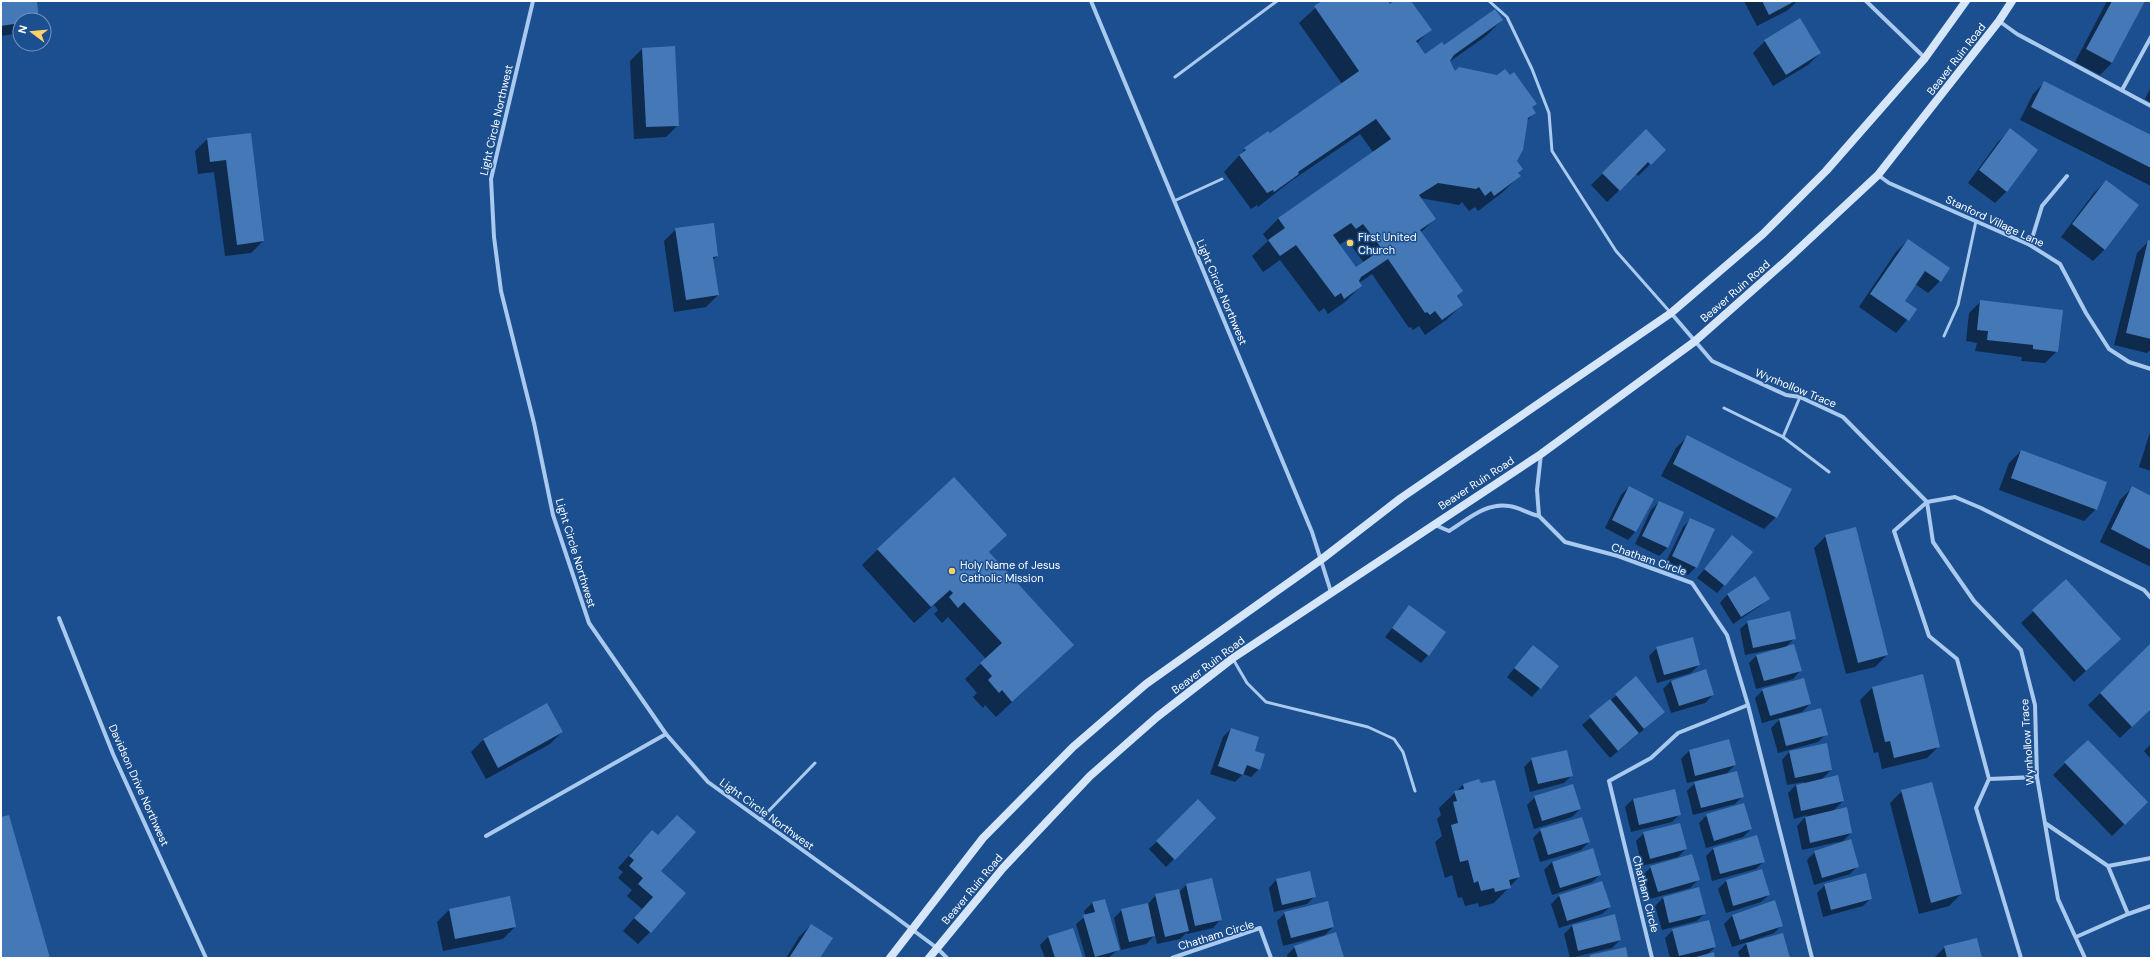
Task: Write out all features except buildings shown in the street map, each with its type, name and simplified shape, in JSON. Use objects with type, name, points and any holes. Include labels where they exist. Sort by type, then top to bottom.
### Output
[{"type":"main road","name":"Beaver Ruin Road","points":[[890,958],[911,928],[983,838],[1073,747],[1146,684],[1322,559],[1401,498],[1671,314],[1763,234],[1826,172],[1926,58],[1966,1]]},
{"type":"main road","name":"Beaver Ruin Road","points":[[929,958],[1003,868],[1090,776],[1157,717],[1233,658],[1432,524],[1541,454],[1694,342],[1789,258],[1878,175],[1999,21],[2012,1]]},
{"type":"street","name":"Light Circle Northwest","points":[[533,1],[491,179],[494,237],[501,291],[534,423],[553,515],[589,623],[666,734],[708,782],[937,948]]},
{"type":"street","name":"Light Circle Northwest","points":[[1091,1],[1322,559],[1331,592]]},
{"type":"street","points":[[1866,1],[1926,58]]},
{"type":"street","points":[[1999,21],[2017,34],[2151,106]]},
{"type":"street","points":[[2122,90],[2151,37]]},
{"type":"street","name":"Stanford Village Lane","points":[[1878,175],[1889,183],[2030,245],[2060,264],[2086,313],[2109,349],[2129,362],[2151,369]]},
{"type":"street","points":[[2030,245],[2042,206],[2067,176]]},
{"type":"street","name":"Wynhollow Trace","points":[[1671,314],[1712,361],[1786,395],[1800,397],[1843,417],[1927,502],[1933,542],[1974,601],[2021,650],[2035,705],[2037,777],[2058,898],[2085,958]]},
{"type":"street","points":[[1432,524],[1449,531],[1487,507],[1509,506],[1529,514],[1539,516],[1537,490],[1541,454]]},
{"type":"street","points":[[2021,958],[1976,808],[1989,779],[1958,659],[1929,636],[1894,530],[1927,502],[1955,497],[1981,508],[2144,590],[2151,598]]},
{"type":"street","name":"Chatham Circle","points":[[1539,516],[1565,542],[1618,556],[1692,583],[1727,636],[1748,705],[1812,958]]},
{"type":"street","name":"Davidson Drive Northwest","points":[[59,618],[113,754],[206,958]]},
{"type":"street","name":"Chatham Circle","points":[[1652,958],[1609,781],[1651,758],[1678,733],[1748,705]]},
{"type":"street","points":[[486,836],[666,734]]},
{"type":"street","points":[[1989,779],[2037,777]]},
{"type":"street","points":[[2045,823],[2108,866],[2128,914]]},
{"type":"street","points":[[2108,866],[2151,858]]},
{"type":"street","points":[[2076,937],[2128,914],[2151,906]]},
{"type":"street","name":"Chatham Circle","points":[[1172,958],[1260,928],[1271,958]]},
{"type":"street","points":[[937,948],[947,958]]},
{"type":"lane","points":[[1175,77],[1277,1]]},
{"type":"lane","points":[[1489,1],[1507,17],[1532,69],[1549,113],[1552,151],[1616,252],[1671,314]]},
{"type":"lane","points":[[1174,201],[1222,180]]},
{"type":"lane","points":[[1944,336],[1958,305],[1976,221]]},
{"type":"lane","points":[[1783,437],[1800,397]]},
{"type":"lane","points":[[1724,408],[1783,437],[1829,472]]},
{"type":"lane","points":[[1233,658],[1247,683],[1266,702],[1368,728],[1394,739],[1403,752],[1414,791]]},
{"type":"lane","points":[[760,820],[816,763]]},
{"type":"place","name":"First United Church","points":[[1350,243]]},
{"type":"place","name":"Holy Name of Jesus Catholic Mission","points":[[952,571]]}]
